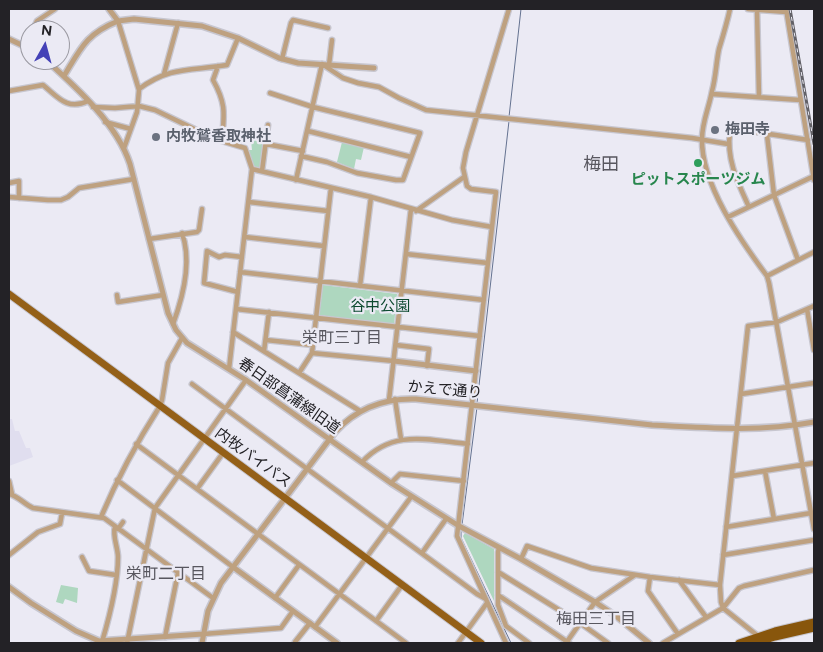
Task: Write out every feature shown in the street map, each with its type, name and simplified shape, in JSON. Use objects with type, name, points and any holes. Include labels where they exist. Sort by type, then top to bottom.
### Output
[{"type":"highway","points":[[739,643],[757,640],[814,622]]},
{"type":"highway","points":[[757,640],[776,640],[814,628]]},
{"type":"main road","name":"内牧バイパス","points":[[9,294],[481,643]]},
{"type":"street","points":[[38,20],[55,9]]},
{"type":"street","points":[[109,9],[118,21],[139,89],[138,106],[124,148]]},
{"type":"street","points":[[506,643],[457,536],[496,192],[471,189],[467,186],[463,168],[476,114],[509,9]]},
{"type":"street","points":[[730,9],[719,49],[712,94],[703,124],[703,157],[708,175],[728,217],[767,276],[789,386],[814,529]]},
{"type":"street","points":[[728,217],[814,178],[786,10],[748,9]]},
{"type":"street","points":[[757,10],[760,97]]},
{"type":"street","points":[[64,76],[85,41],[101,28],[118,21],[134,19],[202,26],[238,38],[282,59],[298,63],[374,68]]},
{"type":"street","points":[[282,59],[293,20],[328,28]]},
{"type":"street","points":[[164,74],[178,23]]},
{"type":"street","points":[[139,89],[152,79],[164,74],[227,65],[238,38]]},
{"type":"street","points":[[329,65],[332,40]]},
{"type":"street","points":[[322,64],[343,78],[379,87],[426,110],[476,114],[728,144]]},
{"type":"street","points":[[296,180],[322,64]]},
{"type":"street","points":[[218,66],[213,80],[221,94],[224,109],[222,141]]},
{"type":"street","name":"春日部菖蒲線旧道","points":[[57,70],[88,101],[124,148],[134,179],[163,295],[173,325],[182,338],[246,380],[391,484],[446,519],[521,559],[595,602],[616,616],[649,643]]},
{"type":"street","points":[[9,91],[43,85],[66,104],[79,105],[88,101]]},
{"type":"street","points":[[270,93],[313,107],[420,133],[403,180],[357,173],[327,162],[301,156]]},
{"type":"street","points":[[712,94],[800,100]]},
{"type":"street","points":[[93,107],[138,106],[168,115],[222,141],[244,148],[252,169],[229,369]]},
{"type":"street","points":[[105,122],[131,129]]},
{"type":"street","points":[[262,171],[268,124]]},
{"type":"street","points":[[308,131],[411,157]]},
{"type":"street","points":[[749,207],[730,160],[728,144],[730,132],[756,132],[808,140]]},
{"type":"street","points":[[766,135],[774,195],[798,260]]},
{"type":"street","points":[[266,144],[303,150]]},
{"type":"street","points":[[252,169],[371,197],[452,220],[492,227]]},
{"type":"street","points":[[400,440],[392,400],[394,361],[401,290],[413,210],[464,177]]},
{"type":"street","points":[[9,197],[61,200],[79,188],[134,179]]},
{"type":"street","points":[[9,183],[19,181],[19,198]]},
{"type":"street","points":[[299,373],[312,353],[330,188]]},
{"type":"street","points":[[360,286],[371,197]]},
{"type":"street","points":[[249,202],[328,211]]},
{"type":"street","points":[[149,239],[197,232],[200,230],[202,209]]},
{"type":"street","points":[[173,325],[182,295],[185,276],[187,246],[182,233]]},
{"type":"street","points":[[245,237],[324,246]]},
{"type":"street","points":[[238,292],[204,284],[207,251],[219,256],[242,257]]},
{"type":"street","points":[[767,276],[814,252]]},
{"type":"street","points":[[406,254],[488,264]]},
{"type":"street","points":[[240,272],[484,300]]},
{"type":"street","points":[[117,295],[118,302],[163,295]]},
{"type":"street","points":[[757,640],[723,608],[720,585],[748,326],[777,322],[814,306]]},
{"type":"street","points":[[236,309],[480,336]]},
{"type":"street","points":[[807,309],[814,350]]},
{"type":"street","points":[[264,352],[269,312]]},
{"type":"street","points":[[233,332],[360,411]]},
{"type":"street","points":[[102,517],[117,480],[136,444],[160,406],[168,363],[182,338]]},
{"type":"street","points":[[266,340],[313,345]]},
{"type":"street","points":[[396,346],[429,349],[428,366]]},
{"type":"street","points":[[312,353],[476,372]]},
{"type":"street","points":[[127,641],[155,508],[246,380]]},
{"type":"street","points":[[741,394],[814,382]]},
{"type":"street","points":[[192,384],[486,601]]},
{"type":"street","name":"かえで通り","points":[[202,643],[213,598],[233,567],[341,425],[360,411],[375,404],[392,400],[416,399],[652,424],[737,428],[768,429],[814,422]]},
{"type":"street","points":[[362,462],[381,445],[400,440],[418,439],[468,444]]},
{"type":"street","points":[[136,444],[406,643]]},
{"type":"street","points":[[196,489],[223,453]]},
{"type":"street","points":[[732,476],[814,463]]},
{"type":"street","points":[[765,471],[774,519]]},
{"type":"street","points":[[391,484],[400,474],[464,481]]},
{"type":"street","points":[[117,480],[337,643]]},
{"type":"street","points":[[9,481],[10,494],[26,505],[62,513],[102,517],[213,598]]},
{"type":"street","points":[[315,627],[411,497]]},
{"type":"street","points":[[9,555],[38,532],[60,524],[62,513]]},
{"type":"street","points":[[726,527],[812,513]]},
{"type":"street","points":[[422,553],[446,519]]},
{"type":"street","points":[[102,643],[110,613],[118,558],[114,532],[123,522]]},
{"type":"street","points":[[723,555],[814,540]]},
{"type":"street","points":[[521,559],[527,546],[591,568],[720,585]]},
{"type":"street","points":[[499,548],[498,605],[506,626],[529,643]]},
{"type":"street","points":[[82,557],[89,571],[116,576]]},
{"type":"street","points":[[275,598],[300,565]]},
{"type":"street","points":[[663,643],[723,608],[740,588],[744,586],[814,570]]},
{"type":"street","points":[[498,572],[580,623],[608,643]]},
{"type":"street","points":[[165,637],[178,573]]},
{"type":"street","points":[[498,595],[567,643],[595,602],[635,575]]},
{"type":"street","points":[[650,577],[648,592],[678,634]]},
{"type":"street","points":[[679,580],[706,617]]},
{"type":"street","points":[[376,621],[402,585]]},
{"type":"street","points":[[9,587],[76,631],[102,643],[278,628],[282,626],[293,611]]},
{"type":"street","points":[[458,643],[486,601]]},
{"type":"street","points":[[295,642],[310,623]]},
{"type":"shaded area","points":[[9,419],[12,419],[15,431],[19,431],[26,448],[30,448],[33,457],[9,466]]},
{"type":"green space","points":[[250,131],[265,131],[261,168],[257,169],[251,162],[249,150],[252,150]]},
{"type":"green space","points":[[342,142],[364,147],[361,160],[356,159],[354,169],[337,162]]},
{"type":"green space","name":"谷中公園","points":[[323,285],[397,294],[394,325],[319,315]]},
{"type":"green space","points":[[465,533],[494,549],[494,601],[463,536]]},
{"type":"green space","points":[[61,585],[78,588],[77,603],[65,599],[63,604],[56,602]]},
{"type":"waterway","points":[[509,117],[521,9]]},
{"type":"waterway","points":[[477,403],[509,121]]},
{"type":"waterway","points":[[462,525],[477,407]]},
{"type":"waterway","points":[[461,529],[461,538],[511,643]]},
{"type":"railway","points":[[790,9],[814,144]]},
{"type":"place","name":"梅田寺","points":[[715,130]]},
{"type":"place","name":"内牧鷲香取神社","points":[[156,137]]},
{"type":"place","name":"ピットスポーツジム","points":[[698,163]]},
{"type":"district","name":"梅田","points":[[601,165]]},
{"type":"district","name":"栄町三丁目","points":[[342,338]]},
{"type":"district","name":"栄町二丁目","points":[[166,574]]},
{"type":"district","name":"梅田三丁目","points":[[596,619]]}]
